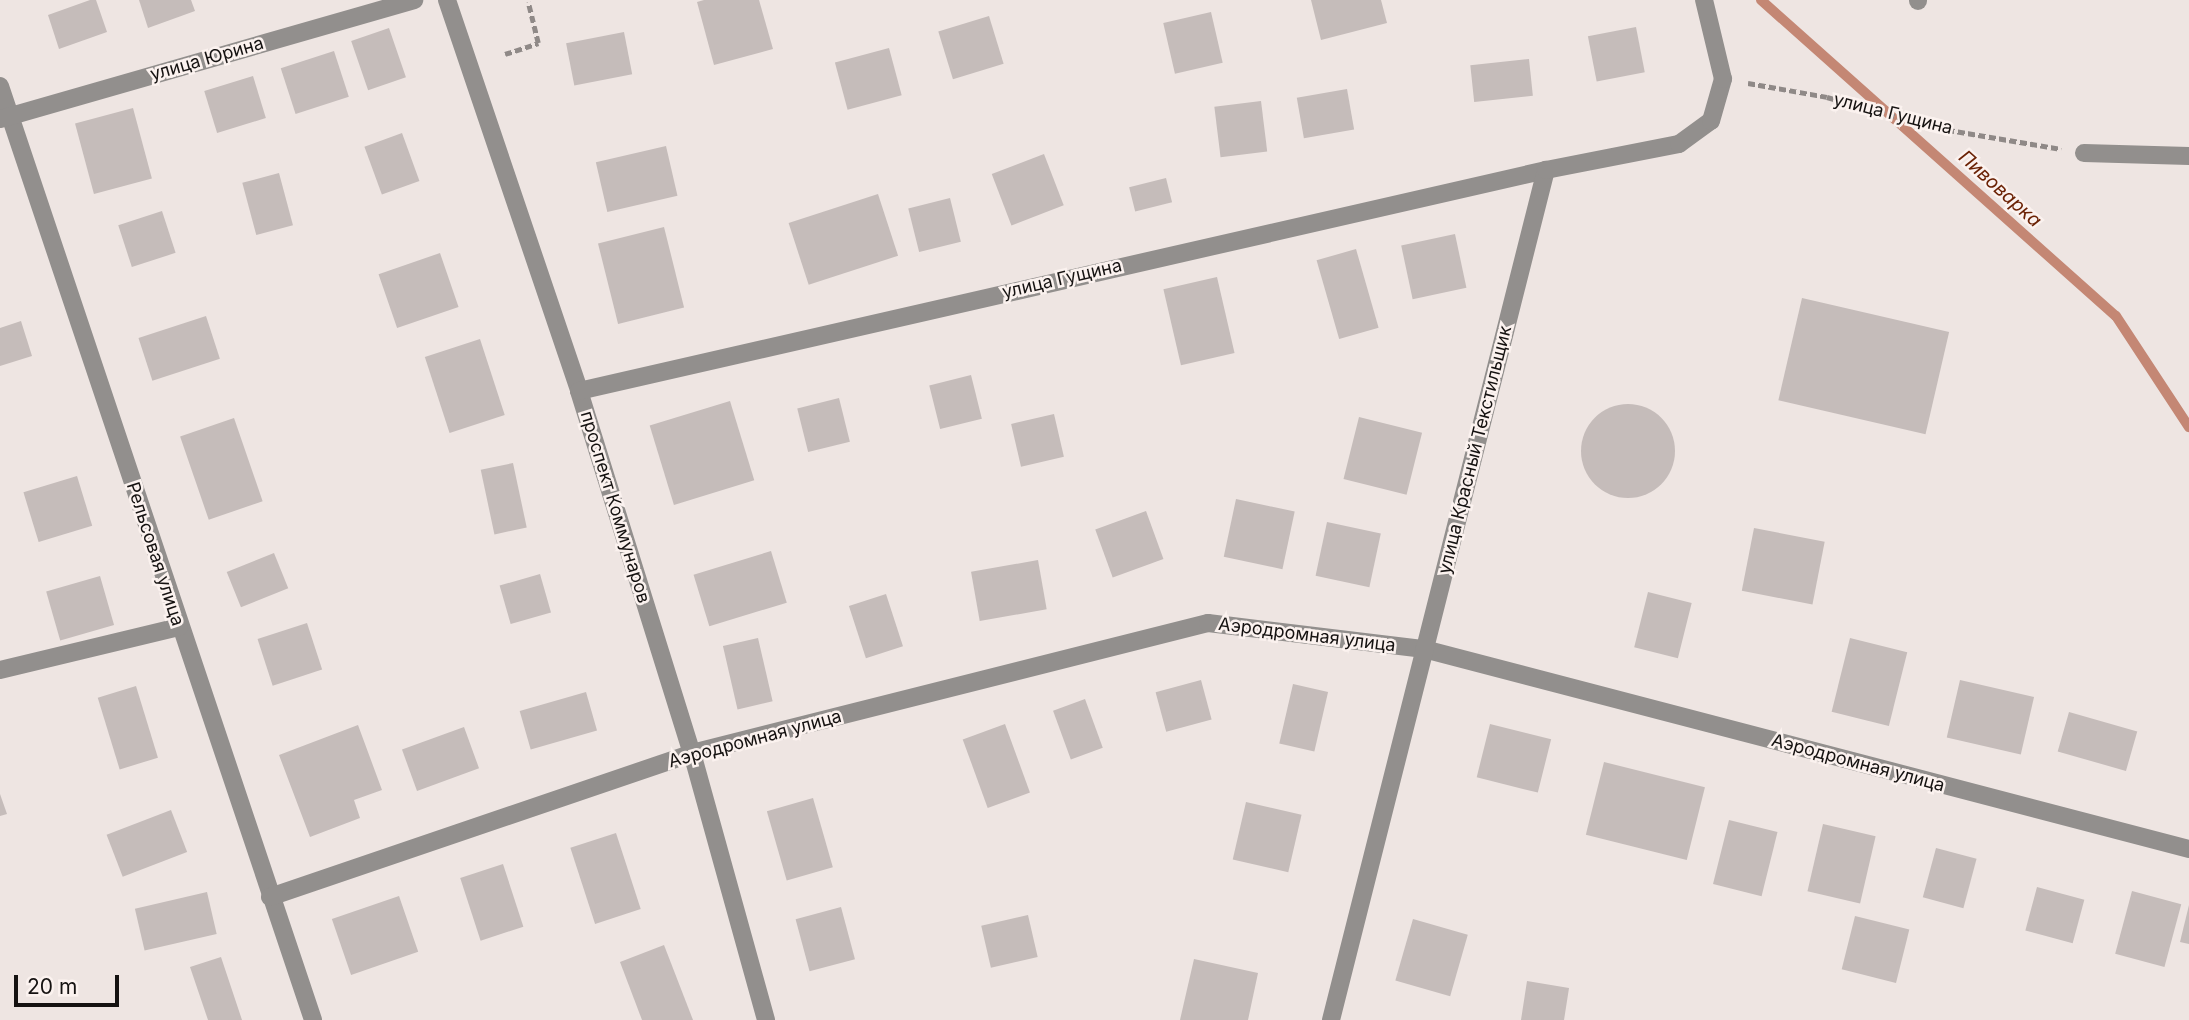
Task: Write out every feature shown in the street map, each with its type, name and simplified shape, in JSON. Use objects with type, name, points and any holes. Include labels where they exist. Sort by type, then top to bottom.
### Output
[{"type":"street","name":"улица Юрина","points":[[6,117],[414,0]]},
{"type":"street","name":"проспект Коммунаров","points":[[447,0],[579,391],[692,754],[766,1020]]},
{"type":"street","points":[[1546,170],[1679,144],[1711,121],[1723,79],[1704,0]]},
{"type":"street","name":"Рельсовая улица","points":[[0,86],[6,117],[313,1020]]},
{"type":"street","points":[[2084,153],[2189,156]]},
{"type":"street","name":"улица Гущина","points":[[579,391],[1546,170]]},
{"type":"street","name":"улица Красный Текстильщик","points":[[1331,1020],[1546,170]]},
{"type":"street","name":"Аэродромная улица","points":[[270,897],[692,754],[1208,623],[1424,649],[2189,849]]},
{"type":"street","points":[[0,670],[179,627]]},
{"type":"path","points":[[505,54],[538,43],[528,2]]},
{"type":"path","name":"улица Гущина","points":[[1723,79],[1828,97],[1937,128],[2084,153]]},
{"type":"building","points":[[96,0],[107,32],[59,49],[48,15]]},
{"type":"building","points":[[139,0],[191,0],[195,11],[148,28]]},
{"type":"building","points":[[759,0],[773,49],[714,65],[697,2]]},
{"type":"building","points":[[1311,0],[1381,0],[1387,23],[1321,40]]},
{"type":"building","points":[[1211,12],[1223,63],[1175,74],[1163,23]]},
{"type":"building","points":[[989,16],[1004,64],[953,79],[938,31]]},
{"type":"building","points":[[1636,27],[1645,72],[1597,82],[1588,36]]},
{"type":"building","points":[[389,28],[406,77],[368,90],[351,41]]},
{"type":"building","points":[[624,32],[632,74],[574,85],[566,43]]},
{"type":"building","points":[[889,48],[902,95],[848,110],[835,62]]},
{"type":"building","points":[[334,51],[349,97],[296,114],[281,68]]},
{"type":"building","points":[[1529,59],[1533,96],[1474,102],[1470,65]]},
{"type":"building","points":[[253,76],[266,118],[217,133],[204,91]]},
{"type":"building","points":[[1347,89],[1354,129],[1304,138],[1297,98]]},
{"type":"building","points":[[1261,101],[1267,152],[1221,157],[1214,107]]},
{"type":"building","points":[[133,108],[152,179],[94,194],[75,124]]},
{"type":"building","points":[[402,133],[419,181],[382,195],[364,147]]},
{"type":"building","points":[[666,146],[677,196],[607,212],[596,162]]},
{"type":"building","points":[[1044,154],[1064,205],[1011,225],[992,174]]},
{"type":"building","points":[[279,173],[293,225],[256,235],[242,183]]},
{"type":"building","points":[[1166,178],[1172,202],[1135,211],[1129,187]]},
{"type":"building","points":[[878,194],[898,256],[809,285],[789,223]]},
{"type":"building","points":[[950,198],[961,242],[919,252],[908,208]]},
{"type":"building","points":[[162,211],[176,253],[132,267],[118,225]]},
{"type":"building","points":[[664,227],[684,308],[618,324],[598,243]]},
{"type":"building","points":[[1455,234],[1466,288],[1413,299],[1401,245]]},
{"type":"building","points":[[1356,249],[1379,328],[1339,339],[1317,260]]},
{"type":"building","points":[[440,253],[459,307],[397,328],[379,274]]},
{"type":"building","points":[[1217,277],[1235,353],[1181,365],[1163,289]]},
{"type":"building","points":[[1802,298],[1949,332],[1926,434],[1778,400]]},
{"type":"building","points":[[206,316],[220,359],[152,381],[138,338]]},
{"type":"building","points":[[21,321],[32,356],[0,366],[0,328]]},
{"type":"building","points":[[480,339],[505,415],[450,433],[425,357]]},
{"type":"building","points":[[971,375],[982,419],[940,429],[929,385]]},
{"type":"building","points":[[839,398],[850,442],[808,452],[797,408]]},
{"type":"building","points":[[730,401],[754,480],[674,505],[650,426]]},
{"type":"building","points":[[1628,404],[1646,408],[1661,418],[1671,433],[1675,451],[1671,469],[1661,484],[1646,494],[1628,498],[1610,494],[1595,484],[1585,469],[1581,451],[1585,433],[1595,418],[1610,408]]},
{"type":"building","points":[[1054,414],[1064,457],[1021,467],[1011,424]]},
{"type":"building","points":[[1359,417],[1422,433],[1407,495],[1344,479]]},
{"type":"building","points":[[234,418],[263,501],[209,520],[180,437]]},
{"type":"building","points":[[513,463],[527,528],[494,534],[481,470]]},
{"type":"building","points":[[77,476],[92,526],[39,542],[23,492]]},
{"type":"building","points":[[1236,499],[1295,511],[1282,569],[1224,557]]},
{"type":"building","points":[[1146,511],[1163,559],[1113,577],[1095,529]]},
{"type":"building","points":[[1327,522],[1381,533],[1369,587],[1316,576]]},
{"type":"building","points":[[1754,528],[1825,542],[1812,605],[1742,591]]},
{"type":"building","points":[[771,551],[787,603],[709,626],[694,575]]},
{"type":"building","points":[[274,553],[288,588],[241,607],[227,572]]},
{"type":"building","points":[[1038,560],[1047,609],[980,621],[971,572]]},
{"type":"building","points":[[540,574],[551,612],[511,624],[500,586]]},
{"type":"building","points":[[100,576],[114,625],[60,640],[46,591]]},
{"type":"building","points":[[1648,592],[1692,603],[1678,658],[1634,647]]},
{"type":"building","points":[[886,594],[903,646],[866,658],[849,606]]},
{"type":"building","points":[[307,623],[322,670],[273,686],[258,639]]},
{"type":"building","points":[[758,638],[773,701],[738,709],[723,646]]},
{"type":"building","points":[[1850,638],[1907,652],[1889,726],[1832,712]]},
{"type":"building","points":[[1201,680],[1212,720],[1166,732],[1156,692]]},
{"type":"building","points":[[1960,680],[2034,697],[2021,755],[1947,737]]},
{"type":"building","points":[[1293,684],[1328,692],[1314,752],[1279,743]]},
{"type":"building","points":[[136,686],[158,758],[120,769],[98,698]]},
{"type":"building","points":[[586,692],[597,730],[531,749],[520,711]]},
{"type":"building","points":[[1085,699],[1103,748],[1071,759],[1053,711]]},
{"type":"building","points":[[2069,712],[2137,732],[2126,771],[2058,751]]},
{"type":"building","points":[[1005,724],[1030,793],[988,808],[963,739]]},
{"type":"building","points":[[1490,724],[1551,739],[1538,793],[1477,777]]},
{"type":"building","points":[[358,725],[382,790],[354,800],[360,818],[310,837],[279,755]]},
{"type":"building","points":[[464,727],[479,768],[417,791],[402,750]]},
{"type":"building","points":[[1604,762],[1705,787],[1687,860],[1586,835]]},
{"type":"building","points":[[0,794],[7,814],[0,816]]},
{"type":"building","points":[[813,798],[833,867],[787,880],[767,811]]},
{"type":"building","points":[[1246,802],[1302,815],[1288,872],[1233,859]]},
{"type":"building","points":[[171,810],[187,852],[123,877],[107,835]]},
{"type":"building","points":[[1729,820],[1778,832],[1762,896],[1713,884]]},
{"type":"building","points":[[1823,824],[1876,836],[1860,903],[1807,891]]},
{"type":"building","points":[[616,833],[641,909],[595,924],[570,848]]},
{"type":"building","points":[[1936,848],[1977,859],[1963,908],[1923,897]]},
{"type":"building","points":[[503,864],[523,927],[481,941],[460,878]]},
{"type":"building","points":[[2037,887],[2084,900],[2073,943],[2025,930]]},
{"type":"building","points":[[2132,891],[2181,904],[2164,967],[2115,954]]},
{"type":"building","points":[[207,892],[217,934],[145,951],[135,909]]},
{"type":"building","points":[[399,896],[418,952],[351,975],[332,919]]},
{"type":"building","points":[[2189,905],[2189,944],[2180,942]]},
{"type":"building","points":[[841,907],[855,959],[810,971],[796,919]]},
{"type":"building","points":[[1028,915],[1038,957],[991,968],[981,926]]},
{"type":"building","points":[[1855,916],[1909,930],[1896,983],[1842,969]]},
{"type":"building","points":[[1413,919],[1468,935],[1450,996],[1395,981]]},
{"type":"building","points":[[664,945],[693,1020],[642,1020],[620,962]]},
{"type":"building","points":[[221,957],[242,1020],[208,1020],[190,967]]},
{"type":"building","points":[[1194,959],[1258,973],[1248,1020],[1180,1020]]},
{"type":"building","points":[[1527,981],[1569,988],[1564,1020],[1521,1020]]},
{"type":"waterway","name":"Пивоварка","points":[[1761,0],[2116,316],[2189,427]]}]
